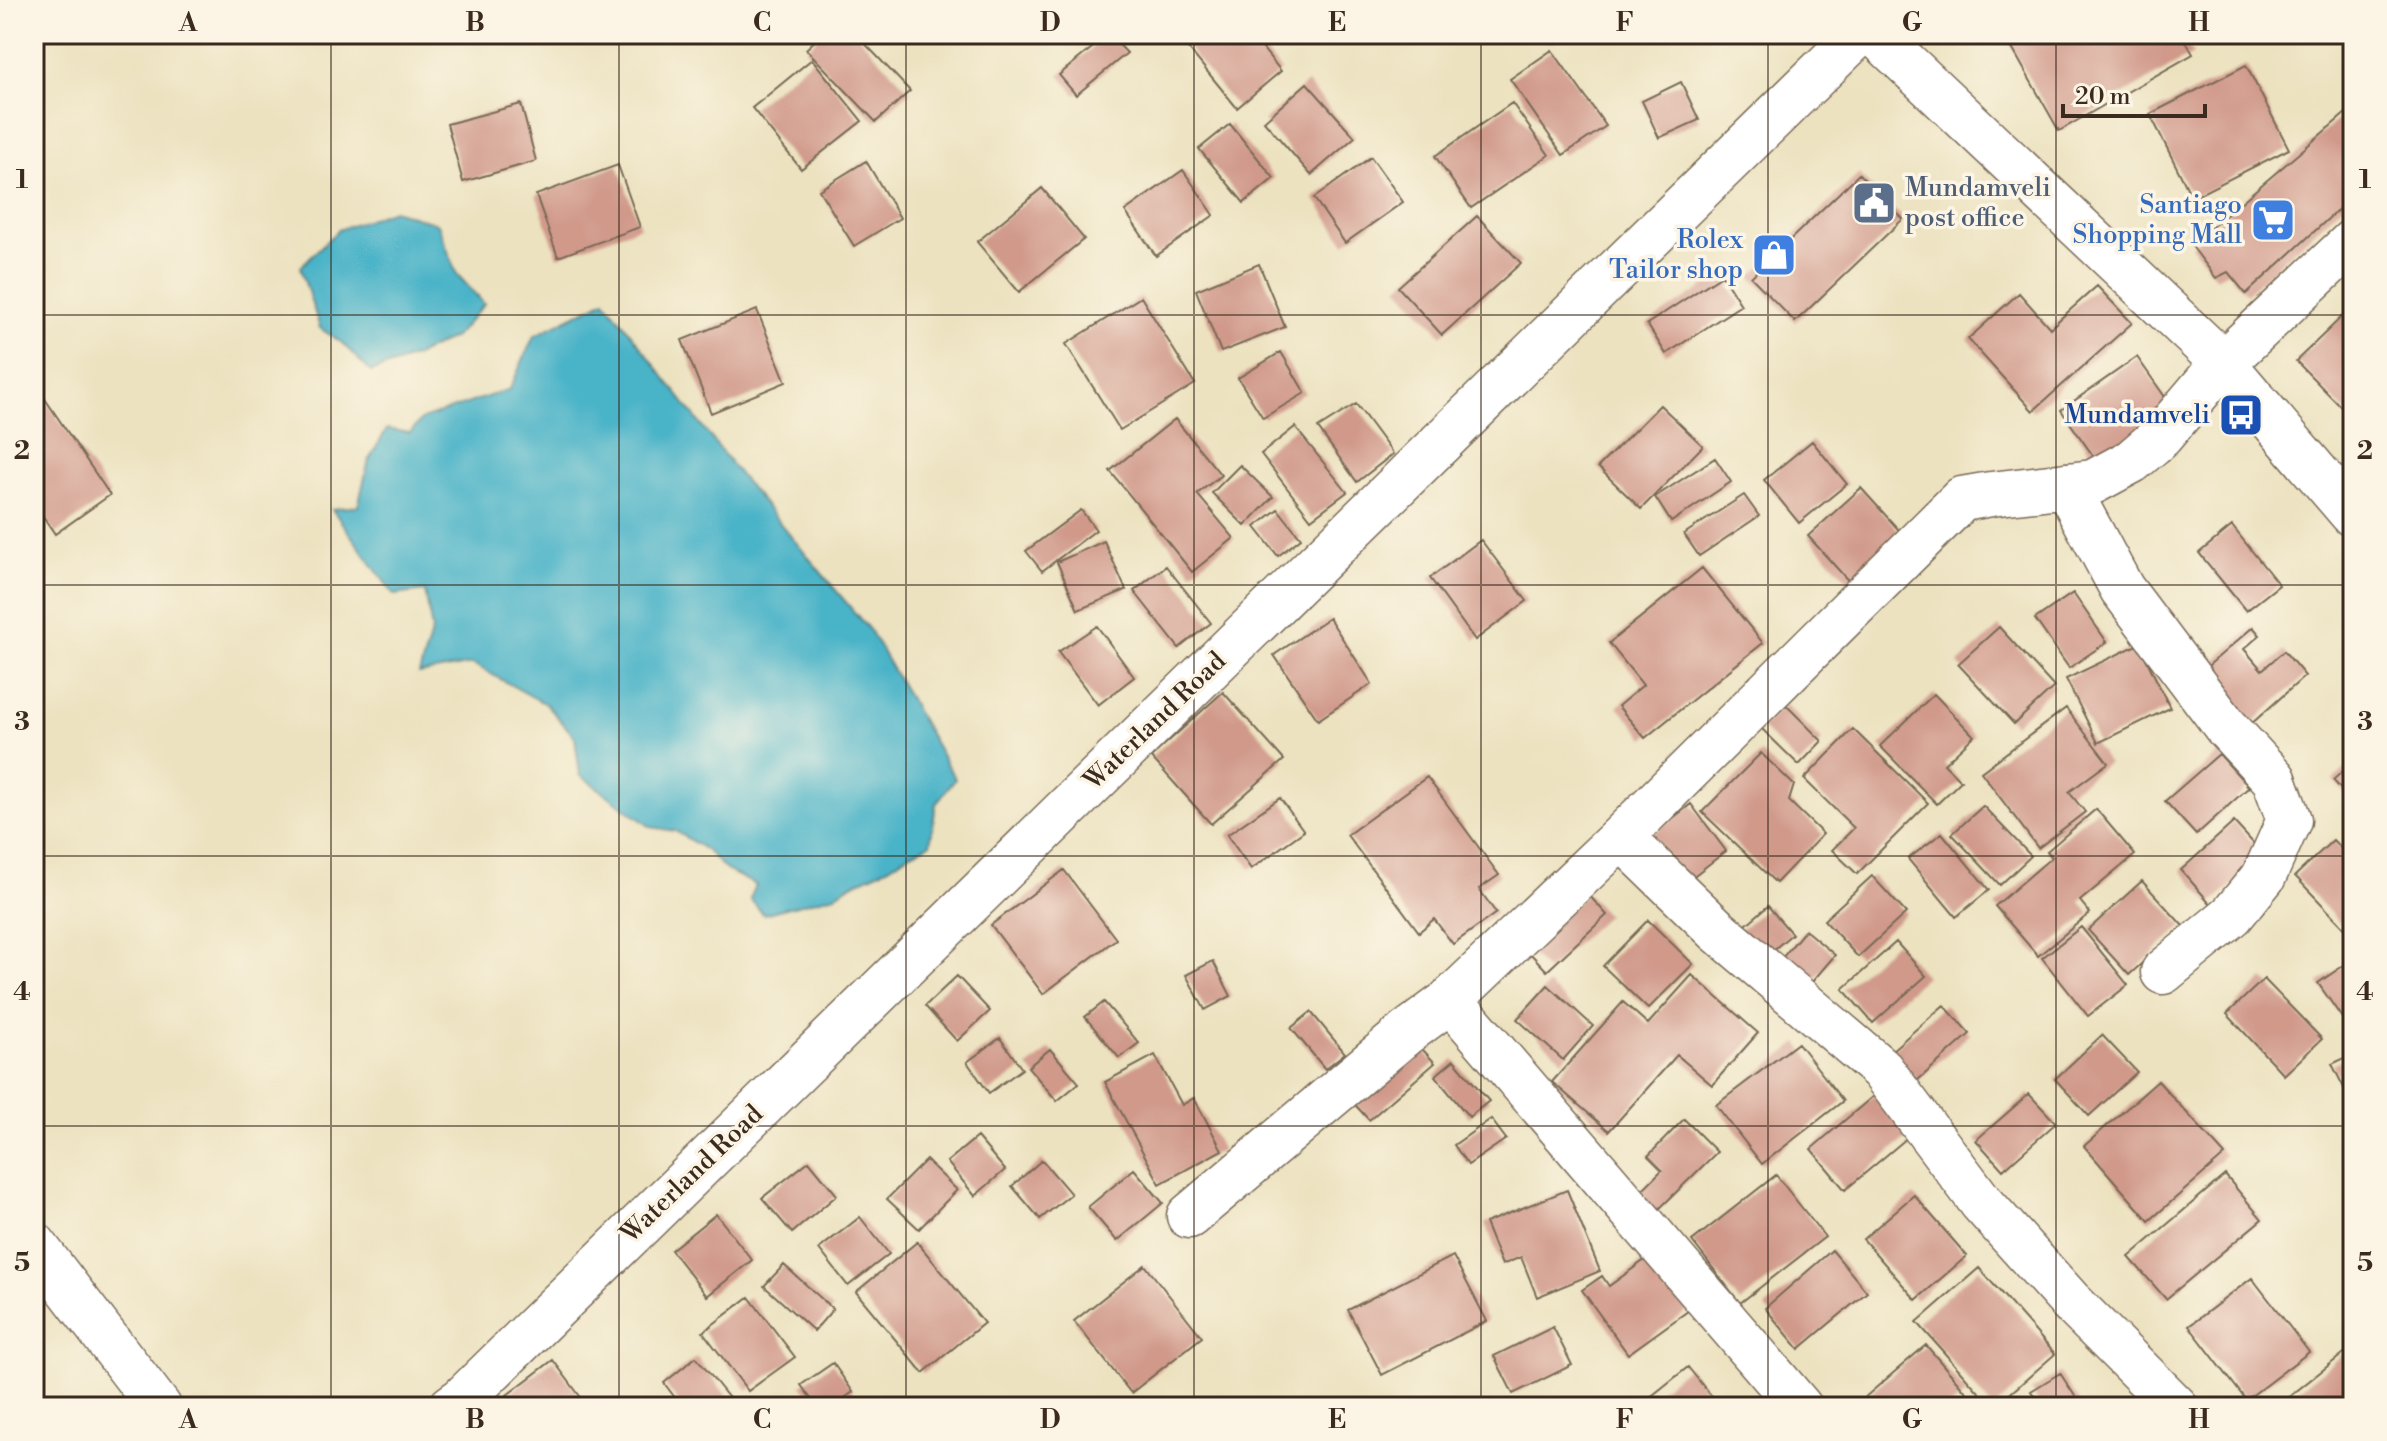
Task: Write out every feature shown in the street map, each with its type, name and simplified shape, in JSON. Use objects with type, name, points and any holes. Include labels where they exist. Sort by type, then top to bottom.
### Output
[{"type":"street","name":"Waterland Road","points":[[460,1404],[1859,34]]},
{"type":"street","points":[[1875,34],[2223,363],[2353,515]]},
{"type":"street","points":[[1189,1216],[1406,1033],[1448,1002],[1621,837],[1962,499],[2093,482],[2132,461],[2161,436],[2223,363],[2353,241]]},
{"type":"street","points":[[2066,485],[2122,589],[2226,727],[2274,779],[2289,820],[2264,876],[2232,915],[2163,972]]},
{"type":"street","points":[[1621,837],[1718,931],[1881,1069],[1981,1202],[2069,1300],[2176,1407]]},
{"type":"street","points":[[1448,1002],[1464,1016],[1800,1407]]},
{"type":"street","points":[[34,1244],[159,1407]]},
{"type":"water","points":[[393,210],[438,224],[456,273],[484,304],[456,336],[414,357],[371,372],[342,343],[320,328],[300,267],[338,230]]},
{"type":"water","points":[[605,300],[742,478],[871,632],[955,779],[936,804],[930,844],[835,895],[763,914],[750,899],[756,885],[726,870],[706,850],[675,831],[651,827],[580,775],[575,737],[547,705],[473,664],[419,674],[432,630],[425,591],[394,595],[332,509],[358,506],[369,460],[387,429],[410,433],[422,419],[510,389],[534,336]]},
{"type":"building","points":[[822,34],[856,34],[910,91],[876,122],[806,49]]},
{"type":"building","points":[[1109,34],[1127,53],[1076,95],[1059,75]]},
{"type":"building","points":[[1194,34],[1251,34],[1281,71],[1237,108],[1183,42]]},
{"type":"building","points":[[1545,34],[1564,34],[1552,43]]},
{"type":"building","points":[[2004,34],[2187,34],[2183,36],[2193,54],[2059,131]]},
{"type":"building","points":[[1552,50],[1606,126],[1563,155],[1510,79]]},
{"type":"building","points":[[812,59],[862,121],[801,169],[752,108]]},
{"type":"building","points":[[2246,65],[2289,149],[2192,198],[2150,114]]},
{"type":"building","points":[[1681,82],[1699,120],[1659,138],[1642,101]]},
{"type":"building","points":[[1307,83],[1355,137],[1311,175],[1264,121]]},
{"type":"building","points":[[1512,103],[1549,155],[1471,208],[1435,156]]},
{"type":"building","points":[[521,104],[536,161],[463,182],[447,124]]},
{"type":"building","name":"Santiago Shopping Mall","points":[[2353,107],[2353,196],[2246,294],[2228,272],[2216,278],[2191,245]]},
{"type":"building","points":[[1230,124],[1274,178],[1244,203],[1199,149]]},
{"type":"building","points":[[1371,157],[1403,202],[1345,243],[1314,198]]},
{"type":"building","points":[[866,161],[900,218],[854,246],[819,190]]},
{"type":"building","points":[[618,165],[640,227],[558,257],[536,195]]},
{"type":"building","points":[[1183,170],[1214,215],[1156,256],[1125,211]]},
{"type":"building","points":[[1859,174],[1903,219],[1795,322],[1751,277]]},
{"type":"building","points":[[1042,188],[1084,239],[1019,292],[977,242]]},
{"type":"building","points":[[1477,216],[1521,263],[1442,335],[1398,287]]},
{"type":"building","points":[[1259,264],[1285,327],[1221,352],[1196,290]]},
{"type":"building","points":[[1722,275],[1741,305],[1666,354],[1647,324]]},
{"type":"building","points":[[2097,286],[2132,323],[2033,411],[1968,339],[2019,293],[2050,328]]},
{"type":"building","points":[[1141,297],[1195,384],[1120,430],[1066,344]]},
{"type":"building","points":[[2353,306],[2353,409],[2348,414],[2296,361]]},
{"type":"building","points":[[757,310],[786,382],[711,413],[682,340]]},
{"type":"building","points":[[1281,352],[1305,393],[1263,418],[1238,378]]},
{"type":"building","points":[[2137,357],[2172,407],[2096,460],[2061,410]]},
{"type":"building","points":[[39,390],[110,495],[55,534],[34,503],[34,393]]},
{"type":"building","points":[[1356,404],[1393,454],[1357,482],[1318,428]]},
{"type":"building","points":[[1660,405],[1703,446],[1641,509],[1598,467]]},
{"type":"building","points":[[1175,419],[1221,475],[1197,494],[1234,538],[1192,572],[1110,471]]},
{"type":"building","points":[[1295,427],[1347,492],[1311,519],[1261,454]]},
{"type":"building","points":[[1812,441],[1847,484],[1799,523],[1764,480]]},
{"type":"building","points":[[1715,458],[1731,482],[1671,522],[1655,497]]},
{"type":"building","points":[[1240,465],[1273,497],[1245,526],[1212,493]]},
{"type":"building","points":[[1861,488],[1907,539],[1853,586],[1808,536]]},
{"type":"building","points":[[1744,495],[1759,516],[1699,556],[1684,534]]},
{"type":"building","points":[[1278,509],[1301,538],[1278,556],[1255,527]]},
{"type":"building","points":[[1081,510],[1096,530],[1042,571],[1026,551]]},
{"type":"building","points":[[2232,526],[2279,585],[2246,611],[2199,553]]},
{"type":"building","points":[[1481,540],[1527,601],[1475,640],[1430,578]]},
{"type":"building","points":[[1104,541],[1126,590],[1078,610],[1057,562]]},
{"type":"building","points":[[1166,566],[1211,623],[1179,648],[1134,591]]},
{"type":"building","points":[[1702,568],[1763,643],[1645,738],[1618,706],[1643,685],[1609,643]]},
{"type":"building","points":[[2073,593],[2107,642],[2069,668],[2035,619]]},
{"type":"building","points":[[1329,618],[1372,684],[1318,720],[1274,655]]},
{"type":"building","points":[[1097,626],[1134,677],[1098,705],[1058,652]]},
{"type":"building","points":[[1999,627],[2054,687],[2014,724],[1958,664]]},
{"type":"building","points":[[2253,627],[2260,635],[2244,649],[2262,670],[2284,651],[2305,676],[2250,725],[2202,671]]},
{"type":"building","points":[[2139,644],[2170,708],[2098,743],[2066,679]]},
{"type":"building","points":[[1223,692],[1284,760],[1211,824],[1151,757]]},
{"type":"building","points":[[1934,694],[1974,736],[1944,764],[1961,781],[1937,804],[1880,746]]},
{"type":"building","points":[[1785,704],[1822,741],[1799,765],[1761,728]]},
{"type":"building","points":[[2066,708],[2108,763],[2069,792],[2085,812],[2038,848],[1981,772]]},
{"type":"building","points":[[1853,729],[1928,803],[1857,874],[1832,850],[1854,828],[1804,779]]},
{"type":"building","points":[[1761,753],[1794,785],[1789,801],[1823,834],[1776,883],[1702,812]]},
{"type":"building","points":[[2219,754],[2249,787],[2196,835],[2165,801]]},
{"type":"building","points":[[2353,762],[2353,803],[2333,780]]},
{"type":"building","points":[[1427,777],[1499,875],[1479,889],[1496,913],[1453,944],[1434,919],[1419,932],[1347,835]]},
{"type":"building","points":[[1280,798],[1304,831],[1251,869],[1227,835]]},
{"type":"building","points":[[1691,804],[1726,851],[1687,881],[1651,835]]},
{"type":"building","points":[[1983,806],[2031,856],[2000,885],[1952,834]]},
{"type":"building","points":[[2096,809],[2135,855],[2080,901],[2090,913],[2038,956],[1995,906],[2052,857],[2047,851]]},
{"type":"building","points":[[2234,822],[2265,856],[2211,904],[2181,870]]},
{"type":"building","points":[[1942,833],[1989,890],[1956,917],[1908,859]]},
{"type":"building","points":[[2333,840],[2353,861],[2353,937],[2295,876]]},
{"type":"building","points":[[1064,870],[1116,939],[1043,994],[991,925]]},
{"type":"building","points":[[1872,876],[1906,913],[1858,957],[1824,920]]},
{"type":"building","points":[[2142,881],[2183,926],[2129,975],[2088,930]]},
{"type":"building","points":[[1587,893],[1607,915],[1547,971],[1527,950]]},
{"type":"building","points":[[1768,906],[1792,934],[1765,957],[1740,930]]},
{"type":"building","points":[[1648,920],[1693,964],[1648,1009],[1603,966]]},
{"type":"building","points":[[2081,927],[2128,985],[2088,1016],[2042,958]]},
{"type":"building","points":[[1805,930],[1835,955],[1812,982],[1782,958]]},
{"type":"building","points":[[1896,942],[1926,976],[1873,1023],[1843,989]]},
{"type":"building","points":[[2353,959],[2353,1034],[2318,983]]},
{"type":"building","points":[[1213,961],[1231,996],[1205,1010],[1186,975]]},
{"type":"building","points":[[1692,975],[1758,1033],[1712,1085],[1677,1055],[1609,1131],[1552,1082],[1623,1002],[1648,1024]]},
{"type":"building","points":[[957,976],[990,1011],[957,1041],[925,1006]]},
{"type":"building","points":[[2264,979],[2322,1039],[2284,1075],[2227,1014]]},
{"type":"building","points":[[1548,985],[1593,1026],[1563,1060],[1517,1019]]},
{"type":"building","points":[[1104,1002],[1139,1043],[1119,1058],[1085,1017]]},
{"type":"building","points":[[1944,1005],[1970,1034],[1918,1080],[1891,1051]]},
{"type":"building","points":[[1311,1012],[1345,1053],[1325,1069],[1291,1028]]},
{"type":"building","points":[[2102,1035],[2137,1072],[2089,1116],[2055,1079]]},
{"type":"building","points":[[1000,1038],[1022,1069],[989,1093],[967,1062]]},
{"type":"building","points":[[1413,1039],[1435,1063],[1369,1120],[1347,1096]]},
{"type":"building","points":[[1798,1043],[1843,1101],[1762,1164],[1716,1105]]},
{"type":"building","points":[[1050,1049],[1079,1083],[1057,1101],[1028,1067]]},
{"type":"building","points":[[2353,1054],[2353,1106],[2332,1064]]},
{"type":"building","points":[[1155,1055],[1182,1105],[1194,1098],[1222,1150],[1160,1184],[1105,1082]]},
{"type":"building","points":[[1454,1060],[1489,1101],[1469,1117],[1435,1076]]},
{"type":"building","points":[[2158,1081],[2225,1155],[2149,1221],[2084,1146]]},
{"type":"building","points":[[1878,1092],[1913,1133],[1845,1190],[1811,1149]]},
{"type":"building","points":[[2029,1094],[2056,1123],[2003,1170],[1976,1140]]},
{"type":"building","points":[[1491,1119],[1506,1139],[1468,1165],[1454,1145]]},
{"type":"building","points":[[1684,1119],[1717,1152],[1652,1216],[1634,1198],[1662,1170],[1648,1156]]},
{"type":"building","points":[[977,1137],[1005,1170],[975,1196],[947,1162]]},
{"type":"building","points":[[926,1160],[957,1190],[919,1229],[887,1199]]},
{"type":"building","points":[[1042,1160],[1071,1194],[1040,1219],[1012,1186]]},
{"type":"building","points":[[809,1161],[837,1195],[792,1233],[762,1198]]},
{"type":"building","points":[[1134,1169],[1163,1203],[1117,1241],[1088,1207]]},
{"type":"building","points":[[1776,1175],[1825,1237],[1740,1303],[1692,1241]]},
{"type":"building","points":[[2225,1175],[2262,1219],[2166,1299],[2129,1257]]},
{"type":"building","points":[[1567,1190],[1600,1271],[1537,1297],[1521,1257],[1502,1265],[1485,1223]]},
{"type":"building","points":[[1914,1195],[1967,1256],[1916,1300],[1863,1239]]},
{"type":"building","points":[[716,1214],[752,1260],[707,1296],[671,1250]]},
{"type":"building","points":[[860,1217],[889,1254],[848,1286],[819,1249]]},
{"type":"building","points":[[917,1242],[984,1323],[923,1373],[856,1292]]},
{"type":"building","points":[[1832,1250],[1867,1292],[1799,1349],[1765,1308]]},
{"type":"building","points":[[1653,1254],[1692,1308],[1628,1354],[1582,1290],[1602,1276],[1609,1286]]},
{"type":"building","points":[[1453,1256],[1487,1321],[1382,1375],[1348,1310]]},
{"type":"building","points":[[784,1265],[833,1309],[814,1331],[764,1286]]},
{"type":"building","points":[[1145,1265],[1202,1337],[1131,1393],[1074,1321]]},
{"type":"building","points":[[1979,1268],[2055,1354],[1995,1407],[1917,1322]]},
{"type":"building","points":[[2252,1278],[2309,1352],[2246,1400],[2189,1326]]},
{"type":"building","points":[[749,1297],[795,1357],[748,1391],[703,1332]]},
{"type":"building","points":[[1553,1327],[1572,1365],[1513,1394],[1494,1356]]},
{"type":"building","points":[[1926,1345],[1967,1393],[1950,1407],[1860,1407],[1857,1404]]},
{"type":"building","points":[[2353,1346],[2353,1407],[2297,1407],[2289,1397]]},
{"type":"building","points":[[696,1357],[736,1407],[682,1407],[664,1383]]},
{"type":"building","points":[[553,1360],[588,1407],[516,1407],[507,1395]]},
{"type":"building","points":[[833,1363],[853,1392],[832,1407],[817,1407],[801,1385]]},
{"type":"building","points":[[1688,1367],[1720,1407],[1638,1407]]},
{"type":"building","points":[[2060,1373],[2082,1407],[2041,1407],[2031,1391]]},
{"type":"place","name":"Mundamveli post office","points":[[1874,203]]},
{"type":"place","name":"Santiago Shopping Mall","points":[[2273,220]]},
{"type":"place","name":"Rolex Tailor shop","points":[[1774,255]]},
{"type":"place","name":"Mundamveli","points":[[2241,415]]}]
